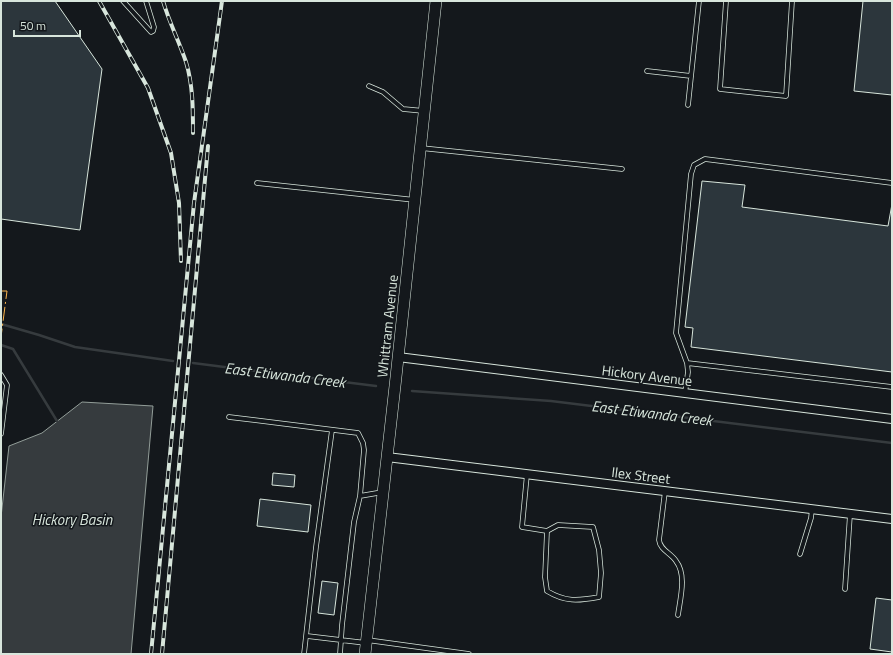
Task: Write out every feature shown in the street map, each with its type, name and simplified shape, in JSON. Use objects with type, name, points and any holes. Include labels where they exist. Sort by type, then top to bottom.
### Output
[{"type":"street","name":"Whittram Avenue","points":[[366,646],[436,1]]},
{"type":"street","name":"Hickory Avenue","points":[[398,357],[892,419]]},
{"type":"street","name":"Ilex Street","points":[[387,457],[892,519]]},
{"type":"lane","points":[[123,1],[151,32],[154,30],[154,27],[146,1]]},
{"type":"lane","points":[[688,105],[699,1]]},
{"type":"lane","points":[[726,1],[720,89],[786,96],[792,1]]},
{"type":"lane","points":[[647,71],[691,76]]},
{"type":"lane","points":[[369,86],[383,92],[403,109],[424,111]]},
{"type":"lane","points":[[421,148],[622,169]]},
{"type":"lane","points":[[685,393],[688,372],[687,363],[676,333],[691,174],[694,164],[706,159],[892,183]]},
{"type":"lane","points":[[257,183],[415,200]]},
{"type":"lane","points":[[687,363],[892,387]]},
{"type":"lane","points":[[1,375],[6,385],[1,434]]},
{"type":"lane","points":[[229,417],[358,433],[360,437],[364,450],[360,496],[354,522],[340,654]]},
{"type":"lane","points":[[304,654],[316,547],[332,430]]},
{"type":"lane","points":[[527,474],[522,527],[547,531],[558,525],[593,527],[599,550],[602,574],[599,597],[581,601],[558,597],[546,591],[545,577],[547,531]]},
{"type":"lane","points":[[665,491],[659,540],[661,547],[677,561],[680,568],[682,585],[678,615]]},
{"type":"lane","points":[[360,496],[383,492]]},
{"type":"lane","points":[[800,554],[812,509]]},
{"type":"lane","points":[[845,589],[850,514]]},
{"type":"lane","points":[[307,636],[366,646],[470,654]]},
{"type":"water","name":"Hickory Basin","points":[[82,402],[153,406],[131,654],[1,654],[1,517],[9,446],[42,433]]},
{"type":"building","points":[[1,1],[55,1],[102,69],[80,230],[1,219]]},
{"type":"building","points":[[863,1],[892,1],[892,95],[854,91]]},
{"type":"building","points":[[702,181],[745,185],[742,207],[888,226],[892,204],[892,372],[691,347],[693,328],[685,327]]},
{"type":"building","points":[[273,473],[295,475],[294,487],[272,485]]},
{"type":"building","points":[[260,499],[311,505],[308,532],[257,526]]},
{"type":"building","points":[[322,581],[338,583],[334,615],[318,613]]},
{"type":"building","points":[[876,598],[892,600],[892,652],[870,649]]},
{"type":"waterway","name":"East Etiwanda Creek","points":[[1,324],[75,347],[173,361]]},
{"type":"waterway","points":[[1,345],[13,349],[57,421]]},
{"type":"waterway","name":"East Etiwanda Creek","points":[[193,363],[376,386]]},
{"type":"waterway","name":"East Etiwanda Creek","points":[[412,391],[551,401],[892,443]]},
{"type":"railway","points":[[99,1],[148,88],[171,153],[179,203],[181,261]]},
{"type":"railway","points":[[163,1],[186,62],[190,79],[193,133]]},
{"type":"railway","points":[[151,654],[194,203],[222,1]]},
{"type":"railway","points":[[162,654],[208,146]]},
{"type":"power","points":[[1,291],[7,291],[1,337]]}]
